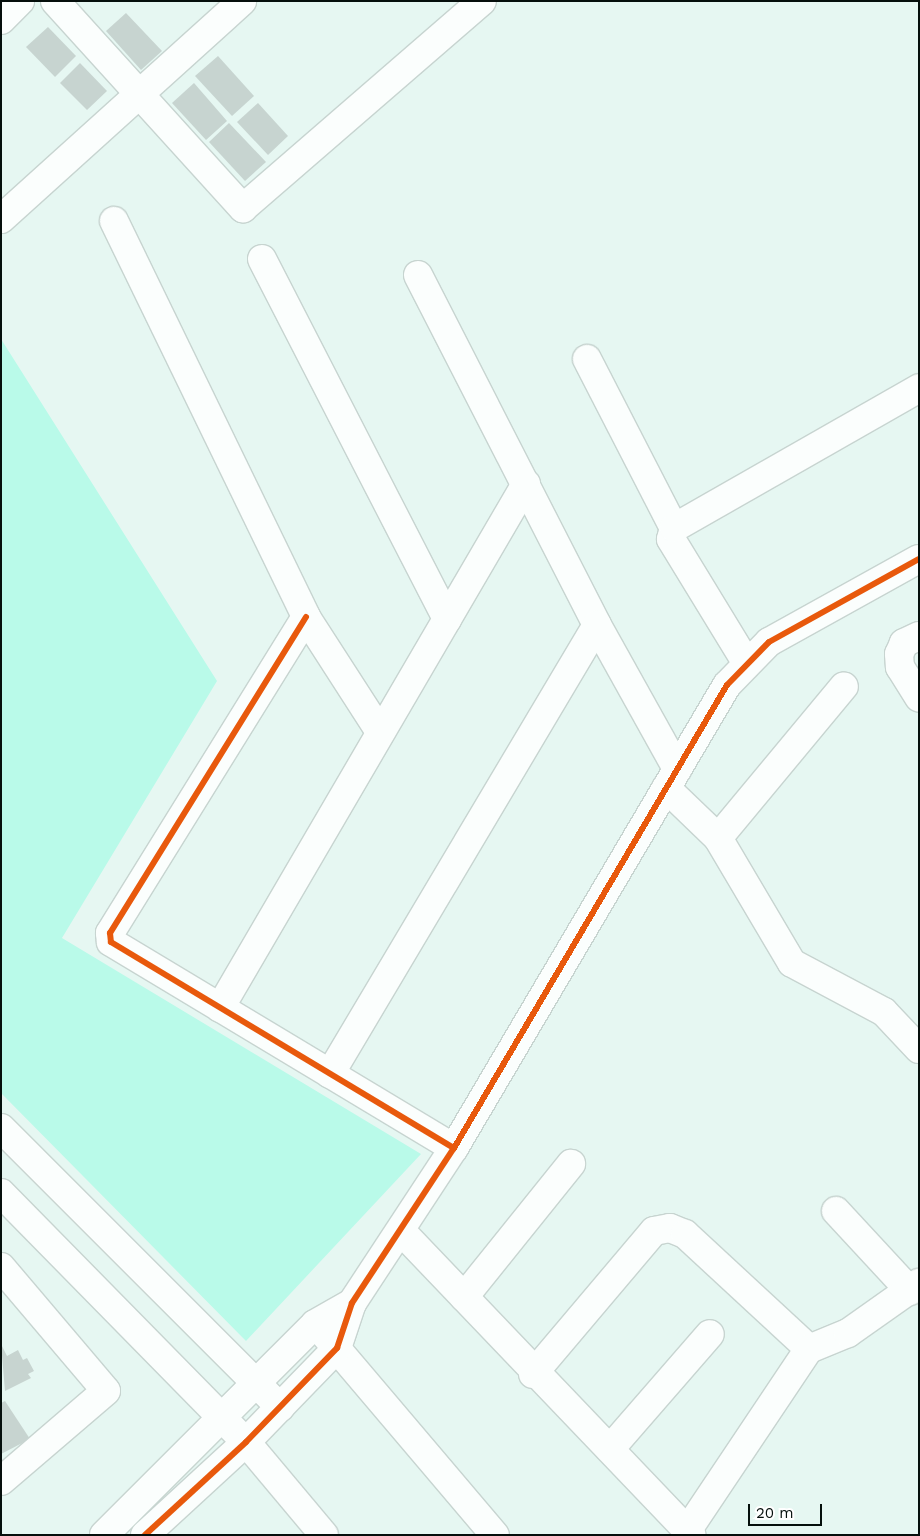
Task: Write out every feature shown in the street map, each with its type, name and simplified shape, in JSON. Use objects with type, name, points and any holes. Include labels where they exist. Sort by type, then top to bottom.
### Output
[{"type":"street","points":[[1,20],[20,1]]},
{"type":"street","points":[[55,1],[243,208],[482,1]]},
{"type":"street","points":[[1,219],[242,1]]},
{"type":"street","points":[[114,221],[306,617],[380,732]]},
{"type":"street","points":[[262,259],[447,619]]},
{"type":"street","points":[[418,275],[526,484],[672,779],[718,838],[792,963],[884,1012],[919,1049]]},
{"type":"street","points":[[587,359],[674,528],[671,539],[746,662]]},
{"type":"street","points":[[674,528],[919,388]]},
{"type":"street","points":[[220,1008],[526,484]]},
{"type":"street","points":[[151,1533],[246,1442],[338,1348],[352,1302],[402,1232],[454,1148],[727,685],[746,662],[769,642],[919,559]]},
{"type":"street","points":[[306,617],[110,933],[115,948],[220,1008],[454,1148]]},
{"type":"street","points":[[330,1074],[597,625]]},
{"type":"street","points":[[919,636],[904,644],[899,654],[900,666],[919,697]]},
{"type":"street","points":[[718,838],[844,686]]},
{"type":"street","points":[[1,1128],[280,1407]]},
{"type":"street","points":[[464,1297],[572,1164]]},
{"type":"street","points":[[1,1193],[246,1442],[324,1535]]},
{"type":"street","points":[[402,1232],[534,1374],[610,1449],[690,1533],[809,1349],[848,1333],[915,1287],[836,1211]]},
{"type":"street","points":[[534,1374],[654,1230],[670,1228],[685,1234],[809,1349]]},
{"type":"street","points":[[1,1267],[106,1391],[1,1481]]},
{"type":"street","points":[[104,1535],[224,1420],[315,1324],[352,1302]]},
{"type":"street","points":[[315,1324],[338,1348],[495,1535]]},
{"type":"street","points":[[610,1449],[710,1334]]},
{"type":"green space","points":[[1,339],[217,681],[62,938],[421,1154],[246,1341],[1,1093]]},
{"type":"building","points":[[126,13],[162,51],[141,70],[106,31]]},
{"type":"building","points":[[48,27],[76,56],[55,77],[26,47]]},
{"type":"building","points":[[218,56],[254,96],[232,116],[195,76]]},
{"type":"building","points":[[80,63],[107,91],[87,110],[60,83]]},
{"type":"building","points":[[194,83],[227,121],[206,140],[172,103]]},
{"type":"building","points":[[258,103],[288,136],[268,155],[237,122]]},
{"type":"building","points":[[229,123],[266,162],[245,181],[209,142]]},
{"type":"building","points":[[1,1344],[7,1356],[18,1350],[23,1360],[27,1358],[34,1371],[28,1374],[31,1378],[5,1391]]},
{"type":"building","points":[[5,1401],[30,1439],[1,1454],[1,1403]]},
{"type":"cycle path","points":[[145,1535],[246,1442],[337,1348],[352,1303],[454,1148],[727,685],[769,642],[919,559]]},
{"type":"cycle path","points":[[306,617],[110,933],[111,942],[454,1148]]}]
